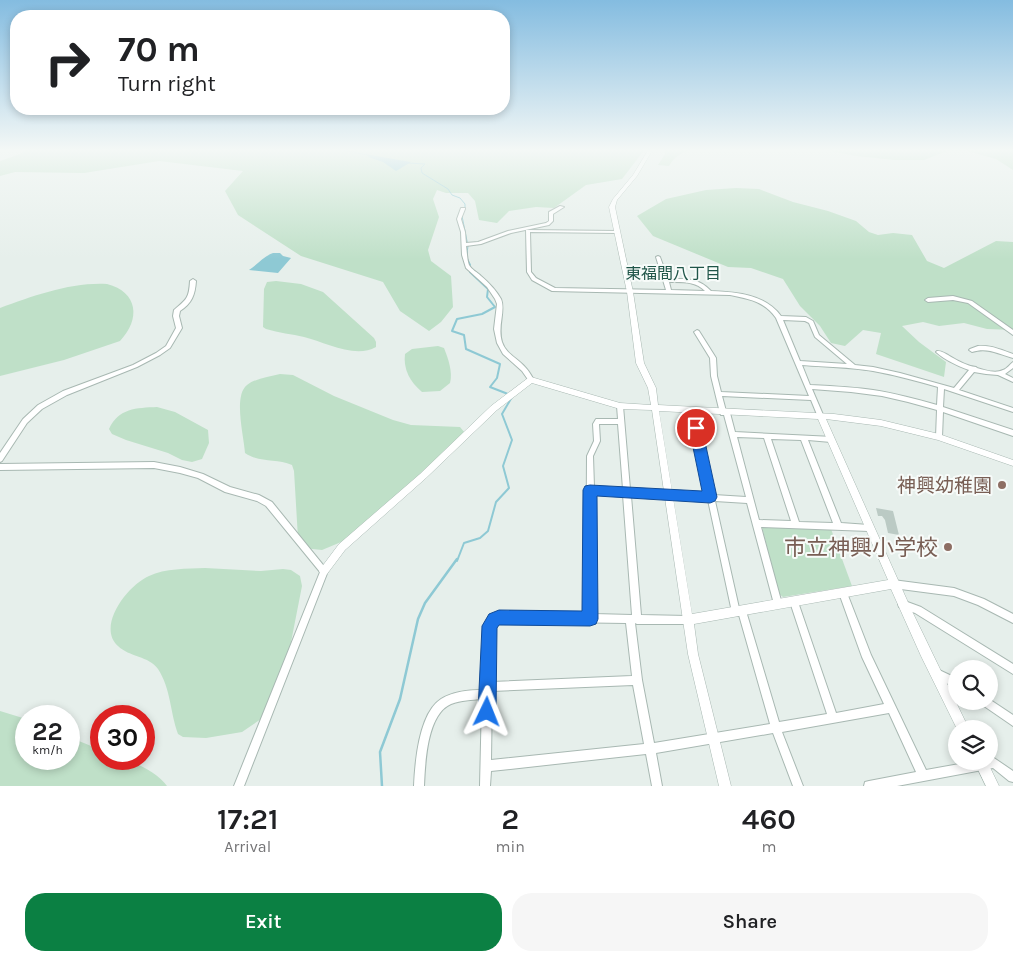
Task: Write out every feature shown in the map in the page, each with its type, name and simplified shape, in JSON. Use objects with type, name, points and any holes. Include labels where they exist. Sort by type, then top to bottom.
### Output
[{"type":"street","points":[[627,186],[612,204],[630,292],[638,355],[641,368],[652,388],[688,620],[712,740],[725,786]]},
{"type":"street","points":[[526,230],[550,222],[551,213],[562,207]]},
{"type":"street","points":[[463,210],[459,220],[464,245],[463,255],[468,268],[490,286],[494,292],[500,306],[497,326],[503,349],[526,370],[531,380],[620,406],[821,417],[881,423],[939,437],[1013,463]]},
{"type":"street","points":[[464,245],[479,243],[510,232],[526,230],[617,232]]},
{"type":"street","points":[[526,230],[529,272],[534,279],[554,290],[730,293],[752,297],[768,305],[779,318],[868,528],[933,672],[958,720]]},
{"type":"street","points":[[658,257],[669,292]]},
{"type":"street","points":[[0,459],[20,428],[40,407],[65,393],[147,360],[168,347],[179,328],[176,316],[177,310],[186,305],[192,298],[193,281]]},
{"type":"street","points":[[666,281],[698,281],[704,284],[710,292]]},
{"type":"street","points":[[928,300],[953,298],[970,302],[1013,333]]},
{"type":"street","points":[[779,318],[806,319],[811,322],[817,336],[853,366]]},
{"type":"street","points":[[697,332],[713,358],[714,376],[732,434],[778,604]]},
{"type":"street","points":[[972,350],[981,346],[989,347],[1013,356]]},
{"type":"street","points":[[939,352],[948,358],[974,368],[1000,374],[1013,380]]},
{"type":"street","points":[[799,363],[853,366],[882,370],[941,386],[1013,410]]},
{"type":"street","points":[[1000,374],[1012,366]]},
{"type":"street","points":[[955,391],[974,368]]},
{"type":"street","points":[[239,786],[324,571],[342,547],[423,476],[494,408],[531,380]]},
{"type":"street","points":[[939,437],[941,386]]},
{"type":"street","points":[[809,388],[859,390],[891,395],[941,409],[1013,433]]},
{"type":"street","points":[[719,394],[813,398]]},
{"type":"street","points":[[620,406],[627,492],[637,680],[656,786]]},
{"type":"street","points":[[692,411],[710,497],[739,611],[776,728],[798,786]]},
{"type":"street","points":[[590,619],[590,456],[597,441],[596,424],[598,420],[621,422]]},
{"type":"street","points":[[732,434],[831,439]]},
{"type":"street","points":[[767,436],[796,525]]},
{"type":"street","points":[[804,438],[838,526]]},
{"type":"street","points":[[0,467],[154,465],[200,476],[228,490],[259,498],[269,504],[324,571]]},
{"type":"street","points":[[590,490],[750,500]]},
{"type":"street","points":[[756,523],[868,528]]},
{"type":"street","points":[[485,786],[490,626],[494,619],[499,617],[688,620],[893,584],[954,592],[981,602],[1013,619]]},
{"type":"street","points":[[842,593],[867,657],[923,775]]},
{"type":"street","points":[[794,602],[833,718]]},
{"type":"street","points":[[902,604],[918,610],[1013,669]]},
{"type":"street","points":[[933,672],[948,679]]},
{"type":"street","points":[[419,786],[421,751],[434,713],[448,701],[488,691],[637,680]]},
{"type":"street","points":[[485,766],[648,749],[712,740],[890,708]]},
{"type":"street","points":[[997,710],[1013,721]]},
{"type":"street","points":[[998,766],[1013,777]]},
{"type":"street","points":[[869,786],[948,770]]},
{"type":"street","points":[[984,770],[993,786]]},
{"type":"green space","points":[[230,186],[585,186],[554,208],[536,207],[509,211],[497,223],[479,220],[475,201],[468,193],[446,193],[437,190],[433,199],[439,217],[428,250],[431,261],[451,276],[453,307],[441,322],[429,331],[400,311],[383,282],[301,256],[238,215],[225,191]]},
{"type":"green space","points":[[759,189],[793,202],[828,211],[856,221],[869,232],[878,235],[893,233],[912,235],[927,261],[944,268],[996,241],[1013,242],[1013,330],[987,329],[964,323],[939,326],[923,322],[902,326],[919,342],[946,362],[944,377],[876,354],[881,333],[863,330],[845,346],[831,343],[820,326],[800,306],[783,279],[751,268],[728,267],[653,236],[637,216],[666,199],[706,190]]},
{"type":"green space","points":[[276,281],[301,284],[323,292],[374,338],[376,347],[368,350],[350,350],[266,329],[263,327],[264,289],[267,282]]},
{"type":"green space","points":[[107,284],[125,293],[133,307],[131,324],[127,333],[120,341],[64,360],[0,376],[0,308],[66,288],[80,285]]},
{"type":"green space","points":[[438,346],[444,348],[447,356],[450,383],[440,391],[422,392],[408,375],[405,365],[405,354],[412,349]]},
{"type":"green space","points":[[280,374],[293,375],[334,396],[393,420],[411,425],[460,427],[465,433],[465,437],[346,540],[322,550],[303,548],[298,538],[294,471],[292,465],[256,458],[245,453],[240,407],[243,390],[254,381]]},
{"type":"green space","points":[[157,407],[175,412],[208,430],[209,443],[202,459],[192,462],[182,460],[168,453],[126,440],[112,434],[109,429],[118,417],[129,410]]},
{"type":"green space","points":[[765,525],[831,529],[852,586],[783,597],[779,594],[762,527]]},
{"type":"green space","points":[[205,568],[261,571],[291,570],[300,576],[302,586],[283,683],[264,717],[242,732],[206,738],[183,737],[178,734],[175,726],[168,693],[158,669],[150,661],[118,646],[112,638],[111,628],[117,607],[132,588],[141,581],[155,573],[176,569]]},
{"type":"green space","points":[[0,711],[15,716],[15,770],[80,770],[80,741],[90,746],[90,770],[147,770],[159,777],[167,786],[0,786]]},
{"type":"water","points":[[273,253],[280,253],[291,258],[278,273],[249,270],[267,256]]},
{"type":"building","points":[[876,508],[893,511],[899,535],[888,533],[885,520],[882,516],[878,516]]},
{"type":"waterway","points":[[443,186],[452,195],[460,198],[465,204],[465,209]]},
{"type":"waterway","points":[[462,216],[468,246],[467,253]]},
{"type":"waterway","points":[[467,259],[470,265]]},
{"type":"waterway","points":[[470,272],[488,289],[487,297],[495,307],[482,314],[457,319],[452,331],[464,335],[466,349],[500,364],[497,378],[490,387],[508,394]]},
{"type":"waterway","points":[[457,561],[464,543],[480,538],[488,531],[496,502],[509,488],[503,466],[512,440],[502,414],[512,397]]},
{"type":"waterway","points":[[382,786],[380,752],[400,699],[418,619],[425,603],[457,559]]},
{"type":"place","name":"神興幼稚園","points":[[1002,485]]},
{"type":"place","name":"市立神興小学校","points":[[948,547]]},
{"type":"district","name":"東福間八丁目","points":[[673,273]]},
{"type":"route","points":[[487,712],[490,626],[494,619],[499,617],[590,619],[590,490],[710,497],[696,428]]}]
